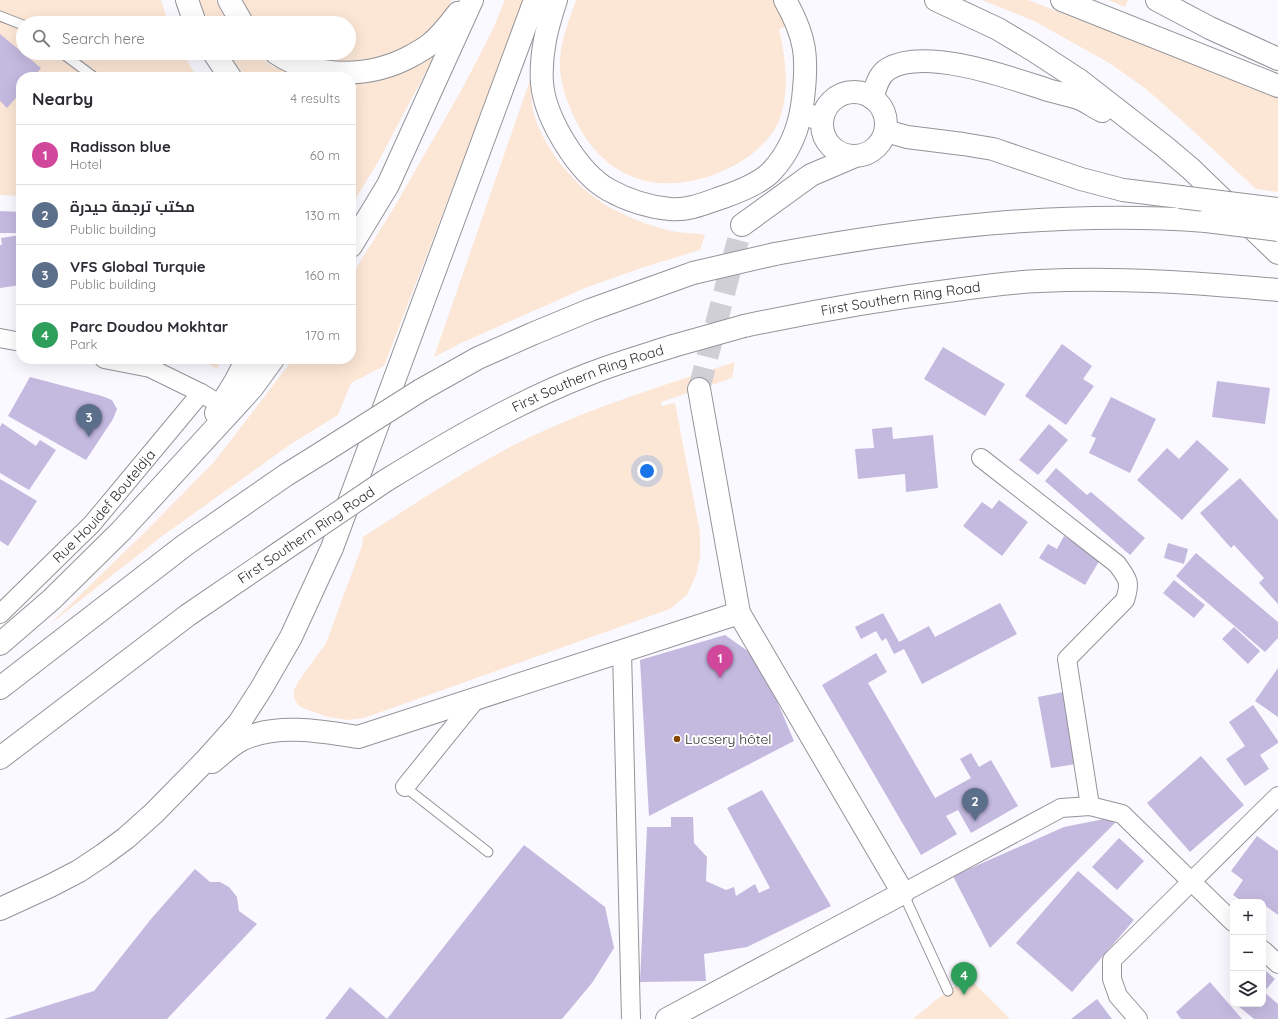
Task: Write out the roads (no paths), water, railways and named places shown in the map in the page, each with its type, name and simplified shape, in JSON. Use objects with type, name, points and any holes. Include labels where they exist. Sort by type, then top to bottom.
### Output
[{"type":"main road","points":[[187,0],[193,16]]},
{"type":"main road","points":[[229,0],[238,16]]},
{"type":"main road","points":[[356,73],[385,67],[407,58],[428,46],[446,30],[459,12],[465,0]]},
{"type":"main road","points":[[356,238],[388,185],[472,0]]},
{"type":"main road","points":[[182,786],[239,722],[261,688],[292,637],[329,555],[535,0]]},
{"type":"main road","points":[[556,0],[544,43],[541,65],[545,100],[551,118],[563,140],[590,174],[608,190],[628,199],[671,209],[688,208],[752,185],[770,173],[785,155],[811,116],[825,110],[831,100],[840,94],[851,92],[862,93],[872,98],[883,110],[886,120],[886,131],[881,142],[874,150],[864,155],[853,157],[811,175],[742,225],[759,201],[770,173]]},
{"type":"main road","points":[[785,0],[795,19],[803,41],[811,116],[833,150],[843,155],[853,157]]},
{"type":"main road","points":[[936,0],[998,29],[1034,50],[1079,80],[1191,169],[1278,253]]},
{"type":"main road","points":[[1062,0],[1278,86]]},
{"type":"main road","points":[[1157,0],[1210,28],[1278,60]]},
{"type":"main road","points":[[219,60],[227,72]]},
{"type":"main road","points":[[286,60],[313,69],[330,72]]},
{"type":"main road","points":[[872,98],[879,79],[888,70],[899,65],[915,62],[952,63],[987,71],[1047,90],[1079,98],[1164,147]]},
{"type":"main road","points":[[886,131],[907,137],[993,149],[1081,179],[1124,190],[1278,209]]},
{"type":"main road","points":[[0,688],[185,545],[280,479],[421,390],[478,358],[539,331],[590,310],[693,273],[775,254],[849,240],[1016,222],[1071,218],[1166,218],[1206,221],[1278,230]]},
{"type":"main road","name":"First Southern Ring Road","points":[[0,758],[188,616],[385,481],[491,420],[541,395],[589,374],[673,346],[744,326],[812,311],[876,300],[984,286],[1038,281],[1103,279],[1188,282],[1278,290]]},
{"type":"main road","points":[[121,531],[205,430],[244,364]]},
{"type":"main road","points":[[0,644],[52,600],[121,531],[252,388],[269,364]]},
{"type":"main road","points":[[667,1019],[903,893],[739,613],[698,389]]},
{"type":"main road","points":[[0,910],[79,871],[103,855],[148,818],[182,786],[240,740],[259,733],[281,730],[317,731],[358,737],[739,613]]},
{"type":"street","points":[[0,338],[16,341]]},
{"type":"street","points":[[130,364],[150,368],[201,393],[221,405]]},
{"type":"street","name":"Rue Houidef Bouteldja","points":[[0,614],[92,524],[201,393]]},
{"type":"street","points":[[981,458],[1117,564],[1126,576],[1129,588],[1125,600],[1067,659],[1090,806]]},
{"type":"street","points":[[622,651],[631,1019]]},
{"type":"street","points":[[405,787],[477,698]]},
{"type":"street","points":[[1138,1019],[1118,996],[1112,979],[1112,960],[1278,796]]},
{"type":"street","points":[[903,893],[1061,808],[1090,806],[1122,814],[1230,919]]},
{"type":"street","points":[[1266,953],[1278,964]]},
{"type":"lane","points":[[0,16],[16,22]]},
{"type":"lane","points":[[71,60],[87,72]]},
{"type":"lane","points":[[405,787],[488,852]]},
{"type":"lane","points":[[903,893],[948,991]]},
{"type":"tunnel","points":[[699,389],[742,225]]},
{"type":"place","name":"VFS Global Turquie","points":[[89,437]]},
{"type":"place","name":"Radisson blue","points":[[720,678]]},
{"type":"place","name":"Lucsery hôtel","points":[[677,739]]},
{"type":"place","name":"مكتب ترجمة حيدرة","points":[[975,821]]},
{"type":"place","name":"Parc Doudou Mokhtar","points":[[964,995]]}]
